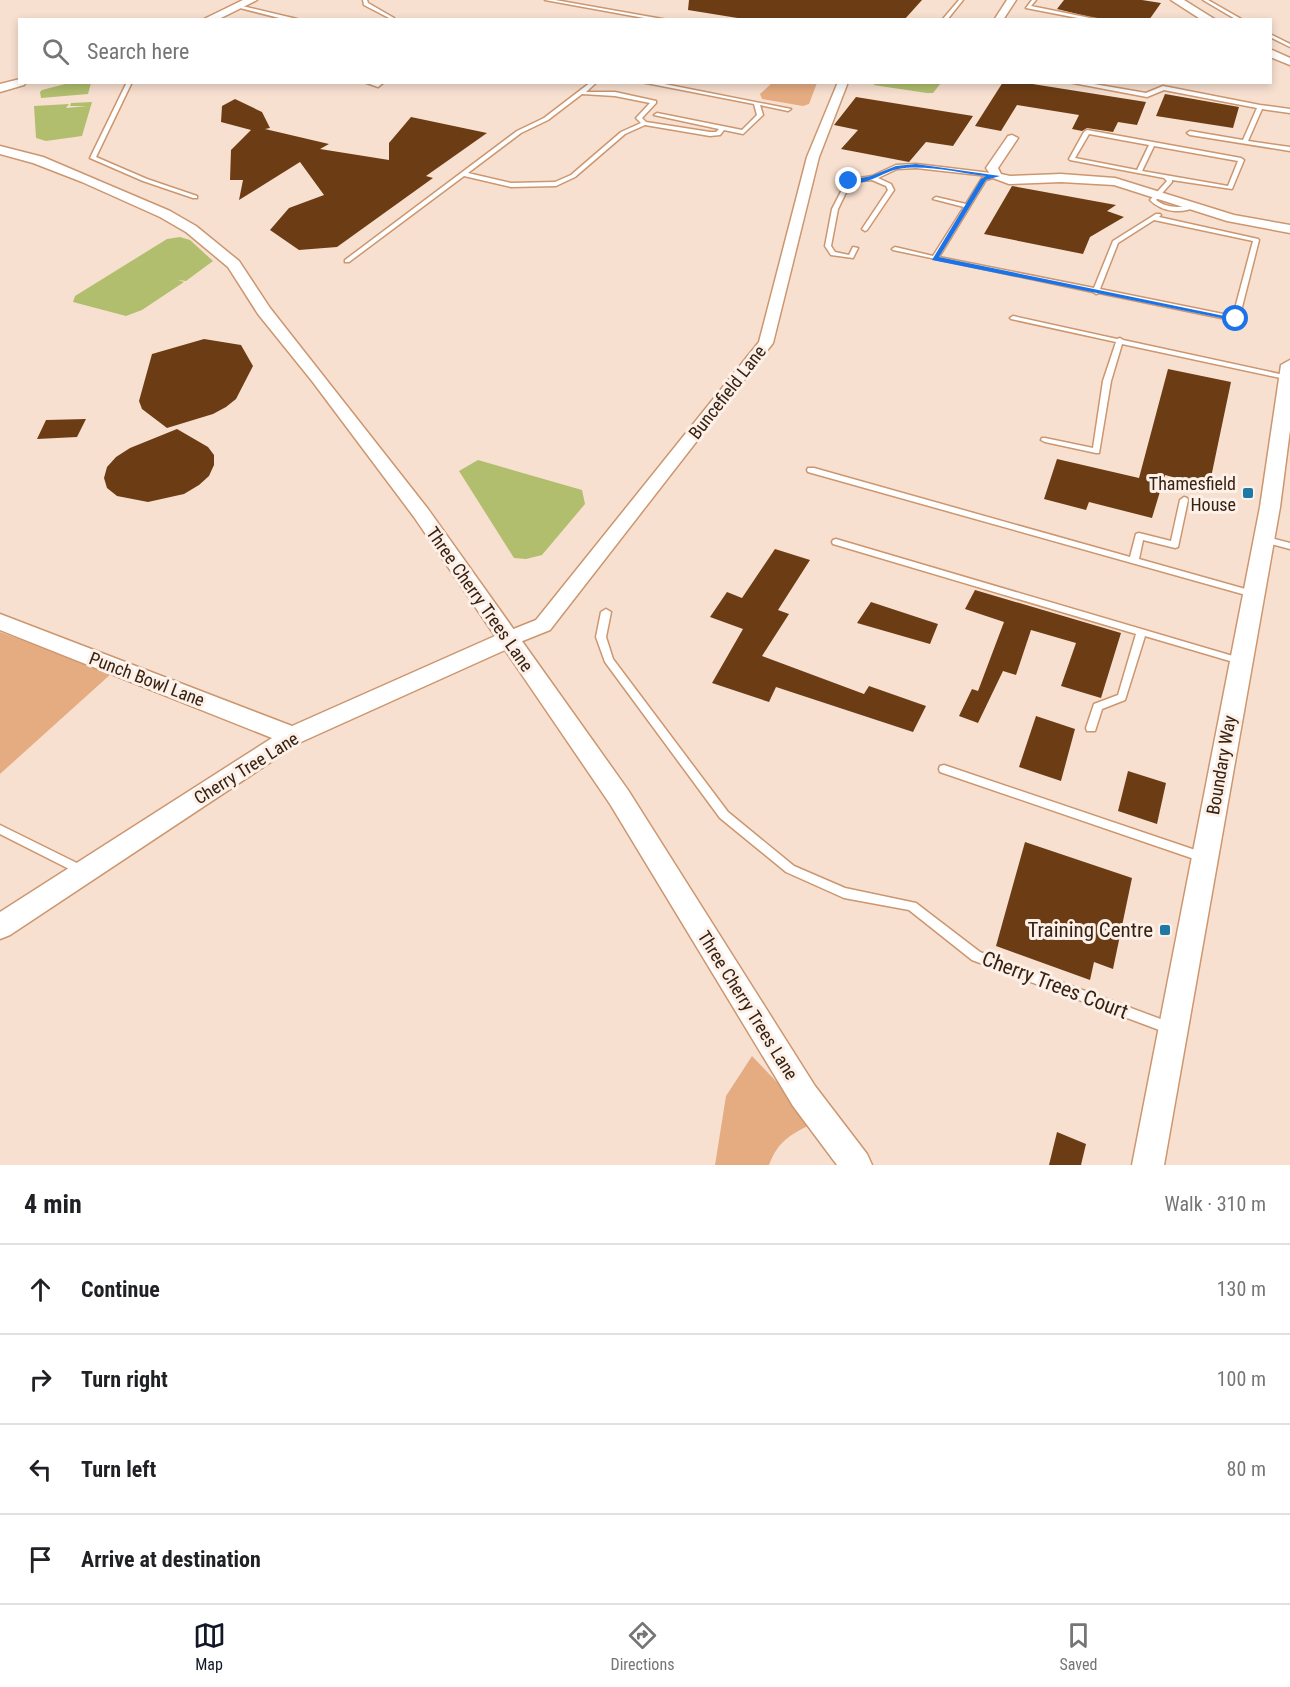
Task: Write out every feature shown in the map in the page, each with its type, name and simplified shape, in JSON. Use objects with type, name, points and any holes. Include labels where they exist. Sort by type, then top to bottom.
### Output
[{"type":"street","points":[[211,18],[252,0]]},
{"type":"street","points":[[999,18],[1012,0]]},
{"type":"street","points":[[1176,0],[1208,18]]},
{"type":"street","points":[[1272,53],[1290,62]]},
{"type":"street","points":[[0,88],[18,83]]},
{"type":"street","name":"Buncefield Lane","points":[[508,639],[543,625],[766,343],[813,158],[842,84]]},
{"type":"street","points":[[1012,138],[992,168],[997,176],[1009,180],[1087,178],[1115,182],[1157,193],[1231,218],[1290,229]]},
{"type":"street","name":"Three Cherry Trees Lane","points":[[0,150],[38,160],[78,175],[165,214],[191,229],[234,264],[264,311],[318,377],[422,513],[619,797],[804,1096],[856,1165]]},
{"type":"street","name":"Boundary Way","points":[[1148,1165],[1175,1030],[1240,660],[1286,421],[1290,370]]},
{"type":"street","name":"Punch Bowl Lane","points":[[0,622],[293,736]]},
{"type":"street","name":"Cherry Tree Lane","points":[[0,927],[293,736],[508,639]]},
{"type":"lane","points":[[365,0],[366,4],[392,18]]},
{"type":"lane","points":[[547,0],[654,18]]},
{"type":"lane","points":[[946,18],[961,0]]},
{"type":"lane","points":[[1034,0],[1028,7],[1086,18]]},
{"type":"lane","points":[[1206,1],[1220,1]]},
{"type":"lane","points":[[1206,1],[1237,18]]},
{"type":"lane","points":[[238,6],[287,18]]},
{"type":"lane","points":[[1272,36],[1290,46]]},
{"type":"lane","points":[[1278,39],[1290,38]]},
{"type":"lane","points":[[129,84],[123,103],[93,158],[145,180],[195,197]]},
{"type":"lane","points":[[347,261],[519,132],[546,119],[593,84]]},
{"type":"lane","points":[[653,84],[788,109]]},
{"type":"lane","points":[[1082,84],[1147,95],[1163,88],[1290,111]]},
{"type":"lane","points":[[582,93],[615,94],[654,102],[639,117],[644,123]]},
{"type":"lane","points":[[657,115],[737,132],[748,130],[760,115],[757,104]]},
{"type":"lane","points":[[1245,141],[1260,107]]},
{"type":"lane","points":[[463,174],[511,185],[556,184],[573,176],[623,133],[644,123],[710,134],[718,134],[722,128]]},
{"type":"lane","points":[[1087,132],[1241,160],[1230,188],[1139,172],[1072,159],[1087,132]]},
{"type":"lane","points":[[1190,132],[1290,149]]},
{"type":"lane","points":[[1139,172],[1152,144]]},
{"type":"lane","points":[[855,248],[851,257],[833,254],[828,246],[830,227],[846,183],[873,178],[896,167],[916,166],[997,176]]},
{"type":"lane","points":[[935,258],[984,179],[997,176]]},
{"type":"lane","points":[[1166,177],[1170,181],[1153,200],[1176,210],[1196,206]]},
{"type":"lane","points":[[865,229],[891,190],[889,185],[873,178]]},
{"type":"lane","points":[[936,199],[967,206]]},
{"type":"lane","points":[[1096,292],[1115,242],[1167,208]]},
{"type":"lane","points":[[895,249],[1236,319],[1256,240],[1153,218]]},
{"type":"lane","points":[[1013,318],[1120,340],[1290,370]]},
{"type":"lane","points":[[1045,440],[1096,451],[1107,381],[1120,340]]},
{"type":"lane","points":[[811,470],[1253,594]]},
{"type":"lane","points":[[1134,560],[1139,536],[1175,545],[1184,500]]},
{"type":"lane","points":[[1263,539],[1290,546]]},
{"type":"lane","points":[[836,542],[1240,660]]},
{"type":"lane","name":"Cherry Trees Court","points":[[606,612],[601,636],[608,660],[724,814],[790,869],[844,893],[912,906],[976,956],[1175,1030]]},
{"type":"lane","points":[[1091,728],[1098,707],[1122,697],[1142,631]]},
{"type":"lane","points":[[944,769],[1205,858]]},
{"type":"lane","points":[[0,829],[85,872]]},
{"type":"shaded area","points":[[65,84],[91,84],[88,94],[41,98],[42,90]]},
{"type":"shaded area","points":[[771,84],[817,84],[809,104],[803,106],[762,99],[760,94]]},
{"type":"shaded area","points":[[875,84],[940,84],[933,93],[873,85]]},
{"type":"shaded area","points":[[92,102],[82,136],[46,141],[36,138],[34,106],[69,104],[66,108],[87,106],[70,106],[71,103]]},
{"type":"shaded area","points":[[180,237],[190,240],[213,261],[186,281],[178,280],[184,282],[142,310],[126,316],[73,302],[75,296],[167,239]]},
{"type":"shaded area","points":[[478,460],[582,490],[585,504],[542,555],[526,559],[514,558],[459,471]]},
{"type":"shaded area","points":[[0,632],[112,673],[0,774]]},
{"type":"shaded area","points":[[752,1056],[815,1122],[782,1143],[769,1165],[715,1165],[726,1096]]},
{"type":"building","points":[[689,0],[922,0],[906,18],[738,18],[688,10]]},
{"type":"building","points":[[1064,0],[1142,0],[1161,3],[1150,18],[1094,18],[1057,9]]},
{"type":"building","points":[[1002,84],[1033,84],[1146,102],[1137,125],[1118,122],[1113,132],[1087,128],[1082,131],[1072,129],[1079,115],[1017,105],[1001,131],[975,126]]},
{"type":"building","points":[[1165,94],[1239,107],[1233,128],[1156,116]]},
{"type":"building","points":[[856,97],[973,116],[953,146],[926,142],[909,162],[841,149],[858,130],[834,125]]},
{"type":"building","points":[[235,99],[262,112],[270,128],[265,129],[329,144],[320,149],[389,160],[389,143],[411,117],[487,133],[426,176],[433,178],[337,247],[299,250],[270,230],[289,208],[324,195],[300,162],[239,200],[243,180],[230,180],[231,150],[251,130],[221,122],[222,106]]},
{"type":"building","points":[[1012,186],[1116,205],[1107,211],[1124,217],[1090,237],[1083,254],[984,234]]},
{"type":"building","points":[[204,339],[241,345],[253,366],[236,399],[226,407],[213,414],[167,428],[142,409],[139,401],[152,354]]},
{"type":"building","points":[[1168,369],[1231,382],[1209,487],[1165,475],[1152,518],[1089,502],[1086,510],[1044,499],[1057,459],[1139,478]]},
{"type":"building","points":[[86,419],[77,437],[37,439],[46,420]]},
{"type":"building","points":[[177,429],[208,447],[214,455],[214,465],[209,476],[199,485],[184,494],[148,502],[117,496],[107,488],[104,478],[107,467],[116,457],[130,448]]},
{"type":"building","points":[[775,549],[810,560],[778,610],[789,614],[762,656],[864,694],[869,686],[926,706],[913,732],[776,687],[769,702],[712,683],[743,629],[710,617],[727,592],[742,598]]},
{"type":"building","points":[[975,590],[1121,633],[1101,698],[1061,686],[1076,643],[1031,630],[1016,675],[1003,671],[978,723],[959,716],[972,689],[978,691],[1004,622],[965,609]]},
{"type":"building","points":[[871,602],[938,624],[930,644],[857,623]]},
{"type":"building","points":[[1036,716],[1075,729],[1061,781],[1019,767]]},
{"type":"building","points":[[1128,771],[1166,783],[1157,824],[1118,811]]},
{"type":"building","points":[[1025,842],[1132,878],[1113,969],[1094,962],[1090,980],[996,946]]},
{"type":"building","points":[[1057,1132],[1086,1144],[1081,1165],[1049,1165]]},
{"type":"place","name":"Thamesfield House","points":[[1248,493]]},
{"type":"place","name":"Training Centre","points":[[1165,930]]},
{"type":"route","points":[[849,181],[873,178],[896,167],[916,166],[997,176],[984,179],[935,258],[1236,319]]}]
